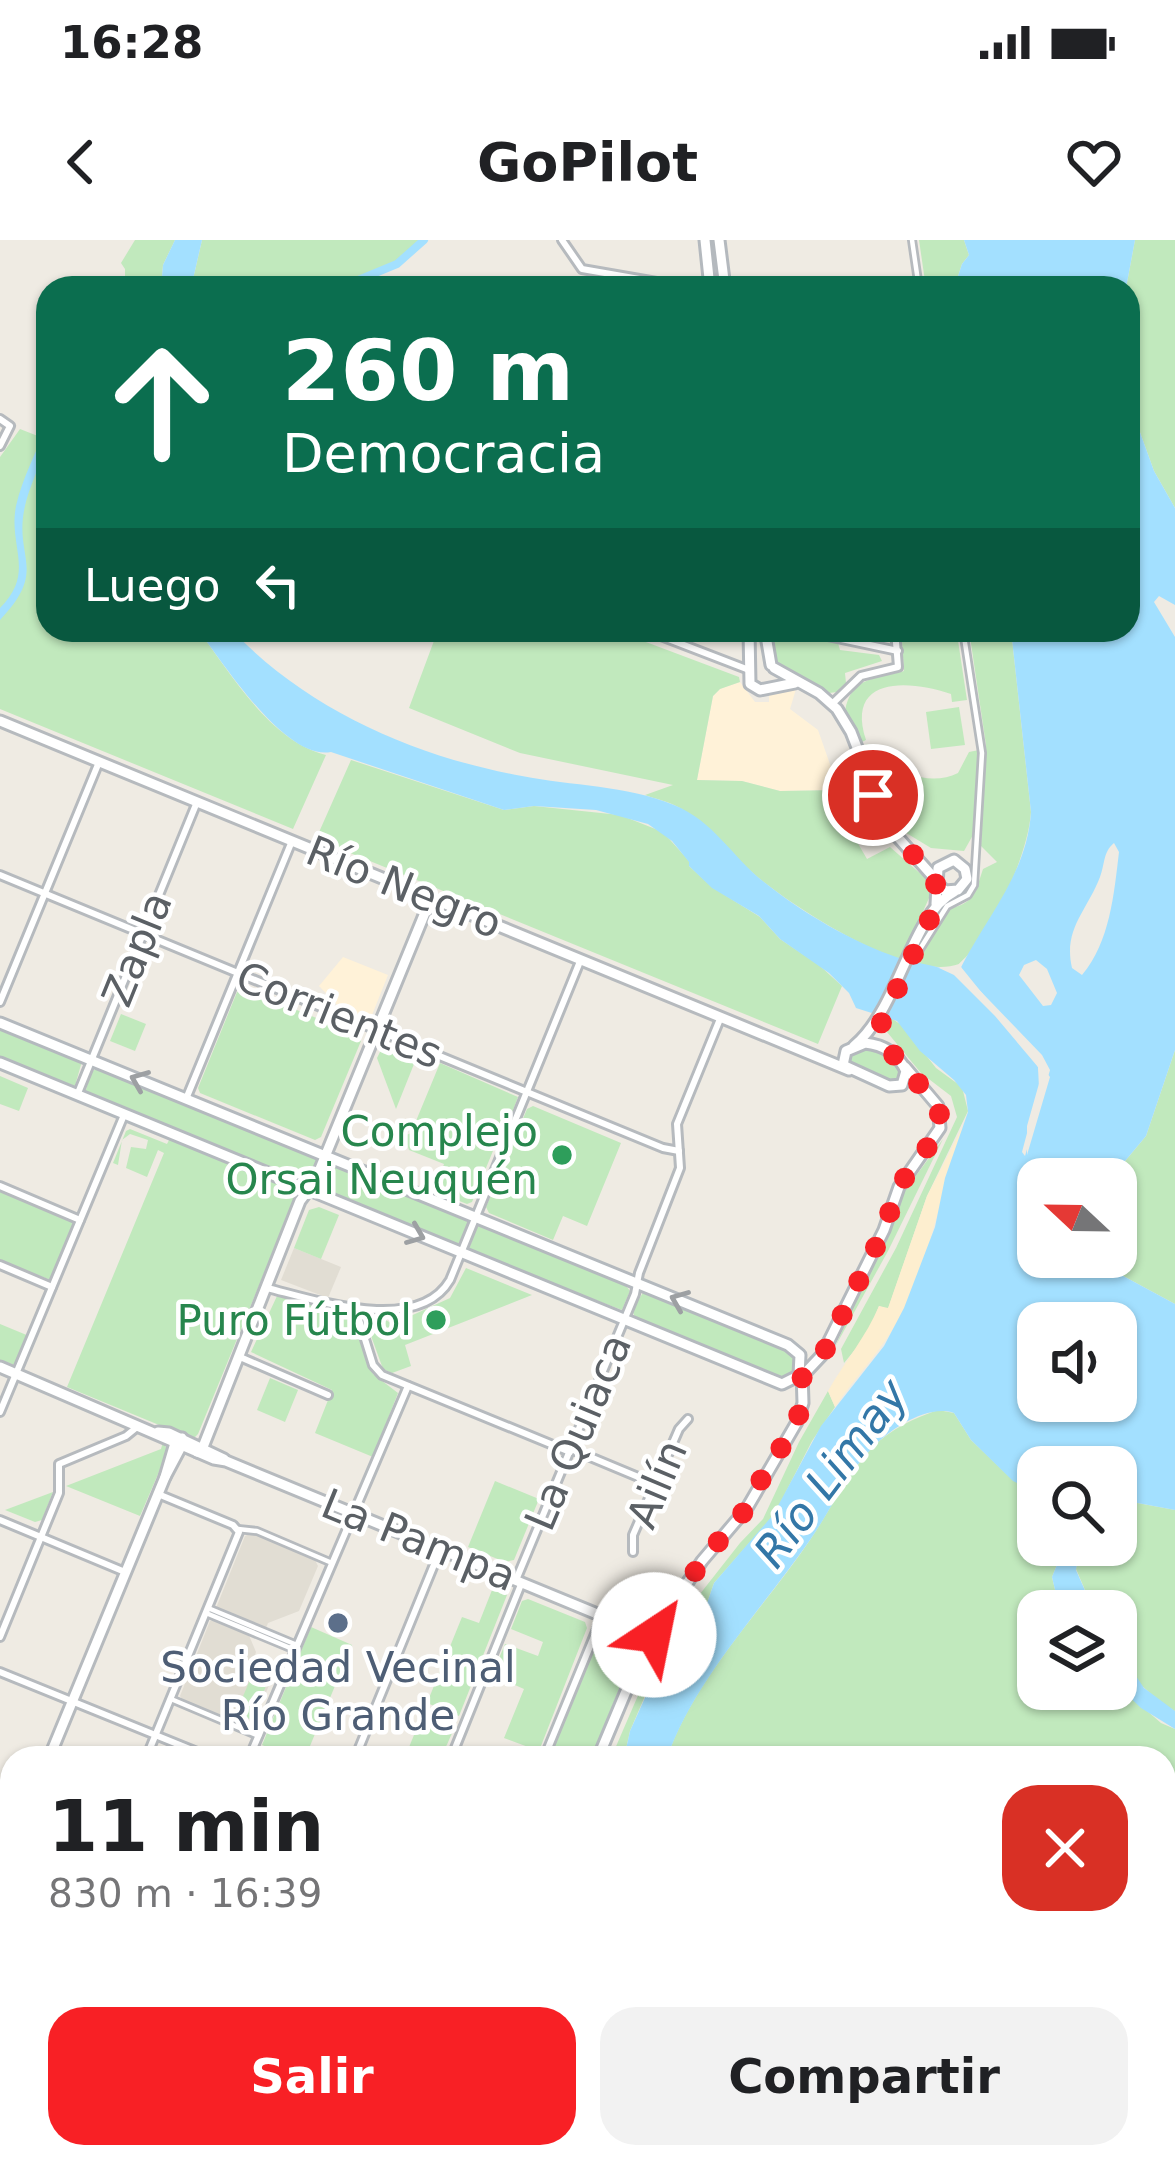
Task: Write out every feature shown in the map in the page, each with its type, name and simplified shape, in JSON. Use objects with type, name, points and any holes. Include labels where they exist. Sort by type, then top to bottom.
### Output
[{"type":"main road","points":[[705,240],[709,276]]},
{"type":"main road","points":[[719,240],[724,276]]},
{"type":"main road","points":[[749,642],[753,687],[796,682]]},
{"type":"main road","points":[[767,642],[775,682],[768,688]]},
{"type":"main road","points":[[750,669],[760,662],[772,667],[832,704],[851,731],[897,842],[945,891],[954,892]]},
{"type":"main road","name":"Río Negro","points":[[0,722],[896,1088],[904,1082],[905,1067]]},
{"type":"main road","points":[[915,857],[954,860],[965,869],[965,883],[934,910]]},
{"type":"main road","points":[[849,1070],[842,1062],[879,1021],[913,956],[934,910],[938,868],[945,861]]},
{"type":"main road","points":[[199,1448],[431,898]]},
{"type":"main road","points":[[0,1063],[773,1382],[788,1383],[825,1350],[884,1230],[898,1187],[940,1128],[938,1106],[890,1051],[879,1034],[879,1021]]},
{"type":"main road","points":[[0,1023],[788,1345],[800,1355],[803,1403],[794,1428],[747,1508],[702,1561],[652,1638],[603,1746]]},
{"type":"main road","name":"Río Negro","points":[[808,1052],[829,1054],[872,1043],[890,1051]]},
{"type":"main road","name":"La Pampa","points":[[0,1367],[652,1638]]},
{"type":"main road","points":[[54,1746],[180,1442]]},
{"type":"street","points":[[562,240],[582,269],[612,276]]},
{"type":"street","points":[[912,240],[917,276]]},
{"type":"street","points":[[0,419],[10,426],[0,446]]},
{"type":"street","points":[[677,642],[750,669]]},
{"type":"street","points":[[867,642],[898,651]]},
{"type":"street","points":[[832,704],[861,676],[896,668],[897,642]]},
{"type":"street","points":[[913,956],[945,908],[968,895],[974,885],[982,753],[965,642]]},
{"type":"street","points":[[0,1002],[99,762]]},
{"type":"street","name":"Zapla","points":[[76,1095],[197,802]]},
{"type":"street","points":[[185,1099],[292,841]]},
{"type":"street","name":"Corrientes","points":[[0,875],[679,1151]]},
{"type":"street","points":[[265,1287],[355,1307],[398,1310],[426,1302],[446,1287],[580,959]]},
{"type":"street","name":"La Quiaca","points":[[456,1746],[625,1321],[678,1174],[677,1124],[721,1017]]},
{"type":"street","points":[[0,1412],[124,1115]]},
{"type":"street","points":[[0,1186],[80,1220]]},
{"type":"street","points":[[0,1265],[52,1287]]},
{"type":"street","points":[[355,1307],[376,1369],[655,1484]]},
{"type":"street","points":[[237,1356],[328,1394]]},
{"type":"street","points":[[255,1746],[408,1386]]},
{"type":"street","name":"Ailín","points":[[633,1552],[632,1538],[679,1429],[688,1419]]},
{"type":"street","points":[[0,1637],[59,1493],[59,1464],[129,1435],[140,1425]]},
{"type":"street","points":[[158,1494],[332,1563]]},
{"type":"street","points":[[0,1520],[125,1572]]},
{"type":"street","points":[[151,1746],[238,1529]]},
{"type":"street","points":[[360,1746],[441,1549]]},
{"type":"street","points":[[207,1611],[297,1647]]},
{"type":"street","points":[[549,1746],[608,1617]]},
{"type":"street","points":[[0,1672],[179,1746]]},
{"type":"street","points":[[171,1699],[259,1736]]},
{"type":"shaded area","points":[[740,682],[755,702],[769,702],[769,694],[781,687],[796,689],[790,709],[818,730],[839,790],[780,791],[742,781],[697,780],[713,696]]},
{"type":"shaded area","points":[[343,957],[388,975],[372,1015],[365,1018],[340,1008],[319,986]]},
{"type":"shaded area","points":[[294,1248],[341,1267],[328,1298],[281,1280]]},
{"type":"shaded area","points":[[251,1533],[315,1560],[318,1566],[299,1611],[266,1628],[216,1608],[245,1536]]},
{"type":"shaded area","points":[[210,1621],[248,1633],[256,1652],[252,1664],[274,1673],[251,1729],[180,1696]]},
{"type":"green space","points":[[135,240],[175,240],[162,276],[125,276],[121,263]]},
{"type":"green space","points":[[202,240],[424,240],[399,260],[366,276],[194,276]]},
{"type":"green space","points":[[919,240],[964,240],[969,255],[958,276],[924,276]]},
{"type":"green space","points":[[1135,240],[1175,240],[1175,508],[1140,432],[1140,276],[1128,276]]},
{"type":"green space","points":[[20,429],[36,435],[36,642],[207,642],[269,721],[305,747],[326,755],[293,829],[0,709],[0,457]]},
{"type":"green space","points":[[434,642],[646,642],[739,677],[740,682],[713,696],[697,780],[742,781],[780,791],[839,790],[853,835],[867,859],[890,847],[930,882],[929,898],[905,952],[917,958],[951,908],[974,894],[983,869],[997,862],[981,846],[986,745],[971,642],[1012,642],[1031,812],[1028,830],[1006,893],[971,951],[959,964],[913,963],[858,942],[805,911],[765,883],[680,808],[645,795],[673,785],[520,753],[409,708]]},
{"type":"green space","points":[[770,642],[834,642],[840,650],[879,655],[882,661],[845,673],[846,683],[829,693],[787,673]]},
{"type":"green space","points":[[902,642],[958,642],[967,700],[952,702],[951,694],[917,686],[885,687],[865,703],[866,740],[860,743],[845,711],[853,691],[866,681],[904,671]]},
{"type":"green space","points":[[959,707],[965,745],[931,749],[926,712]]},
{"type":"green space","points":[[868,744],[896,769],[934,778],[958,773],[969,752],[979,750],[973,835],[964,851],[931,848],[898,828]]},
{"type":"green space","points":[[351,760],[504,810],[534,806],[620,815],[663,832],[712,887],[760,917],[780,939],[842,986],[818,1044],[316,839]]},
{"type":"green space","points":[[243,988],[358,1035],[361,1041],[321,1137],[315,1140],[200,1093],[237,992]]},
{"type":"green space","points":[[121,1014],[146,1024],[135,1051],[110,1041]]},
{"type":"green space","points":[[888,1016],[903,1026],[936,1068],[962,1087],[968,1111],[927,1196],[888,1309],[879,1306],[868,1334],[844,1363],[841,1349],[896,1248],[957,1117],[951,1096],[921,1073],[887,1032]]},
{"type":"green space","points":[[0,1028],[82,1061],[75,1086],[0,1060]]},
{"type":"green space","points":[[388,1047],[416,1059],[396,1109],[377,1058]]},
{"type":"green space","points":[[868,1047],[894,1059],[903,1072],[900,1083],[894,1085],[848,1065],[850,1054]]},
{"type":"green space","points":[[1175,1050],[1175,1304],[1127,1278],[1137,1278],[1137,1158],[1128,1158],[1146,1136]]},
{"type":"green space","points":[[440,1063],[518,1097],[499,1147],[495,1146],[472,1202],[467,1204],[434,1191],[444,1164],[409,1150],[404,1136],[411,1133]]},
{"type":"green space","points":[[98,1068],[312,1155],[318,1162],[306,1184],[85,1093],[91,1072]]},
{"type":"green space","points":[[0,1076],[28,1088],[19,1111],[0,1104]]},
{"type":"green space","name":"Complejo Orsai Neuquén","points":[[533,1106],[621,1143],[587,1226],[563,1216],[553,1240],[489,1213],[486,1207],[527,1109]]},
{"type":"green space","points":[[130,1129],[167,1144],[170,1138],[297,1193],[193,1439],[67,1387],[164,1153],[158,1150],[147,1177],[126,1168],[131,1147],[146,1149],[148,1140],[130,1134],[122,1140]]},
{"type":"green space","points":[[943,1139],[888,1251],[835,1347],[904,1192]]},
{"type":"green space","points":[[332,1163],[463,1217],[469,1224],[457,1246],[319,1190],[326,1165]]},
{"type":"green space","points":[[0,1190],[74,1222],[51,1280],[0,1261]]},
{"type":"green space","points":[[319,1207],[339,1215],[321,1259],[294,1248],[309,1210]]},
{"type":"green space","points":[[477,1226],[624,1283],[630,1291],[622,1310],[468,1252]]},
{"type":"green space","name":"Puro Fútbol","points":[[466,1268],[532,1295],[405,1345],[411,1366],[392,1373],[383,1369],[366,1322],[380,1317],[393,1324],[450,1298]]},
{"type":"green space","points":[[644,1291],[787,1348],[796,1357],[794,1374],[783,1380],[636,1320],[632,1310]]},
{"type":"green space","points":[[277,1296],[354,1316],[373,1374],[398,1393],[373,1457],[315,1433],[332,1390],[251,1352]]},
{"type":"green space","points":[[0,1324],[29,1336],[15,1365],[0,1360]]},
{"type":"green space","points":[[270,1378],[298,1390],[285,1422],[257,1410]]},
{"type":"green space","points":[[828,1391],[835,1407],[774,1515],[714,1583],[698,1629],[651,1682],[627,1746],[616,1746],[652,1663],[678,1622],[763,1519]]},
{"type":"green space","points":[[938,1410],[954,1413],[971,1440],[1017,1482],[1017,1566],[1056,1566],[1052,1577],[1055,1590],[1017,1590],[1017,1710],[1137,1710],[1137,1702],[1175,1729],[1175,1746],[672,1746],[712,1673],[810,1540],[847,1480],[895,1429]]},
{"type":"green space","points":[[163,1442],[168,1451],[140,1516],[66,1486],[161,1449]]},
{"type":"green space","points":[[495,1481],[539,1499],[514,1560],[505,1562],[468,1547]]},
{"type":"green space","points":[[53,1492],[42,1520],[35,1522],[5,1510]]},
{"type":"green space","points":[[1137,1503],[1175,1510],[1175,1711],[1137,1680],[1137,1590],[1085,1590],[1076,1569],[1137,1566]]},
{"type":"green space","points":[[494,1585],[507,1595],[459,1716],[427,1703],[462,1617],[479,1623]]},
{"type":"green space","points":[[528,1599],[585,1622],[587,1628],[541,1746],[504,1738],[524,1689],[492,1675],[505,1644],[538,1656],[543,1642],[511,1629],[522,1601]]},
{"type":"green space","points":[[311,1627],[352,1645],[310,1746],[262,1745]]},
{"type":"green space","points":[[603,1627],[633,1635],[641,1648],[635,1650],[596,1746],[554,1746]]},
{"type":"green space","points":[[252,1675],[268,1681],[252,1720],[236,1713]]},
{"type":"green space","points":[[421,1718],[453,1731],[446,1746],[409,1746]]},
{"type":"sand","points":[[965,1122],[923,1263],[904,1308],[835,1407],[828,1391],[879,1306],[888,1308],[927,1196]]},
{"type":"water","points":[[175,240],[202,240],[194,276],[162,276]]},
{"type":"water","points":[[964,240],[1135,240],[1128,276],[958,276],[969,255]]},
{"type":"water","name":"Río Limay","points":[[1140,432],[1175,508],[1175,605],[1159,596],[1154,602],[1175,637],[1175,1050],[1146,1136],[1128,1158],[1017,1158],[1017,1278],[1127,1278],[1175,1304],[1175,1510],[1137,1503],[1137,1446],[1017,1446],[1017,1483],[971,1440],[954,1413],[933,1412],[910,1420],[880,1441],[854,1470],[810,1540],[712,1673],[672,1746],[627,1746],[657,1671],[698,1629],[714,1583],[773,1515],[821,1426],[884,1346],[904,1308],[935,1227],[945,1178],[968,1112],[966,1095],[920,1051],[897,1021],[856,1008],[849,993],[829,973],[780,939],[759,916],[712,888],[672,841],[648,824],[596,810],[534,806],[504,810],[331,752],[313,751],[275,726],[207,642],[244,642],[328,706],[442,756],[674,805],[700,820],[764,882],[811,915],[881,951],[952,973],[999,1017],[1038,1067],[1027,1155],[1050,1077],[961,967],[1005,893],[1028,834],[1031,812],[1012,642],[1140,642]],"holes":[[[1114,843],[1119,852],[1099,948],[1082,975],[1072,968],[1071,942]],[[1036,960],[1047,969],[1057,993],[1051,1005],[1043,1006],[1019,975],[1024,965]]]},
{"type":"water","points":[[36,452],[36,473],[22,524],[26,575],[15,603],[0,620],[0,608],[17,583],[14,521]]},
{"type":"water","points":[[1056,1566],[1077,1566],[1085,1590],[1055,1590],[1052,1577]]},
{"type":"water","points":[[1137,1678],[1175,1711],[1175,1729],[1141,1708]]},
{"type":"pier","points":[[965,958],[964,974],[1042,1055],[1050,1070],[1025,1156],[1022,1152],[1039,1088],[1038,1067],[954,975],[939,968],[955,968]]},
{"type":"waterway","points":[[368,276],[397,264],[424,240]]},
{"type":"place","name":"Complejo Orsai Neuquén","points":[[562,1155]]},
{"type":"place","name":"Puro Fútbol","points":[[436,1320]]},
{"type":"place","name":"Sociedad Vecinal Río Grande","points":[[338,1623]]},
{"type":"route","points":[[654,1635],[702,1561],[747,1508],[794,1428],[803,1403],[802,1375],[820,1359],[884,1230],[898,1187],[940,1128],[938,1106],[886,1046],[878,1030],[934,910],[938,887],[930,870],[893,836],[873,795]]}]
